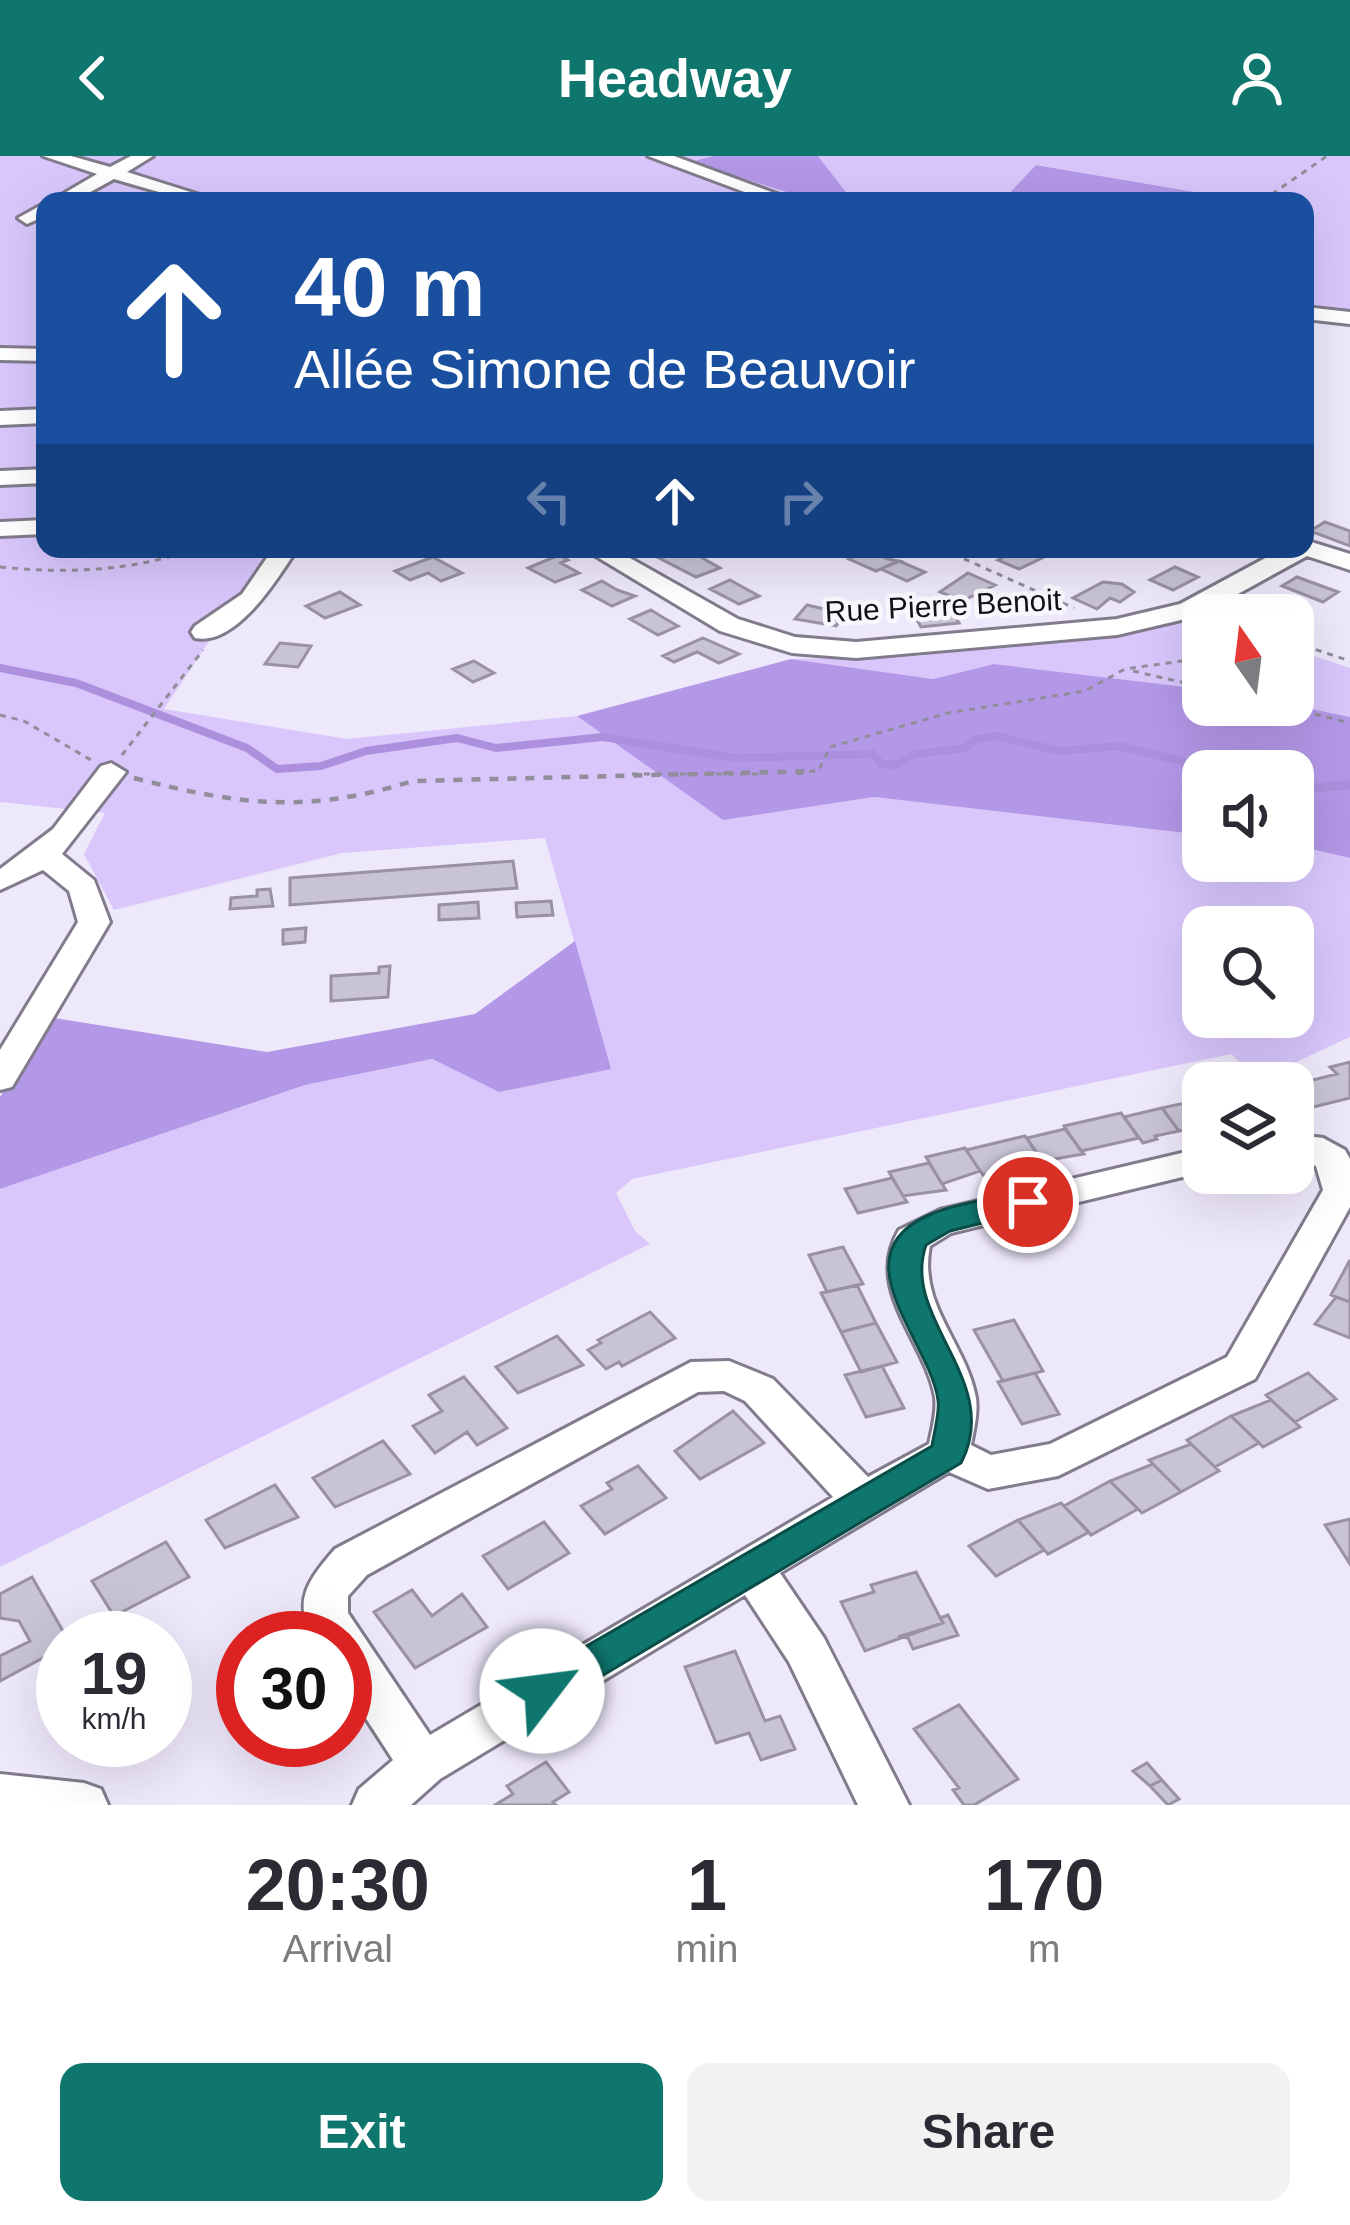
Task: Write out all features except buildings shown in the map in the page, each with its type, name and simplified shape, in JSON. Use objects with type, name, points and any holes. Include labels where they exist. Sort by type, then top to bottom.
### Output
[{"type":"street","points":[[52,156],[178,192]]},
{"type":"street","points":[[77,192],[144,156]]},
{"type":"street","points":[[657,156],[761,192]]},
{"type":"street","points":[[1314,314],[1350,318]]},
{"type":"street","points":[[0,354],[36,355]]},
{"type":"street","points":[[0,418],[36,416]]},
{"type":"street","points":[[0,478],[36,476]]},
{"type":"street","points":[[0,529],[36,527]]},
{"type":"street","points":[[1314,551],[1350,562]]},
{"type":"street","points":[[204,632],[251,599],[279,558]]},
{"type":"street","name":"Rue Pierre Benoit","points":[[612,558],[729,625],[792,645],[856,650],[1117,627],[1189,610],[1285,558]]},
{"type":"street","points":[[0,881],[70,833],[111,772]]},
{"type":"street","points":[[0,1078],[94,922],[83,887],[44,855]]},
{"type":"street","points":[[948,1453],[988,1472],[1058,1460],[1240,1368],[1341,1190],[1341,1155]]},
{"type":"street","points":[[948,1453],[956,1400],[908,1291],[904,1264],[912,1239],[940,1223],[1182,1165]]},
{"type":"street","points":[[326,1611],[326,1590],[351,1562],[691,1377],[729,1376],[759,1390],[863,1500]]},
{"type":"street","points":[[376,1805],[423,1764],[948,1453]]},
{"type":"street","points":[[749,1570],[781,1599],[857,1767],[885,1805]]},
{"type":"street","points":[[372,1688],[423,1764]]},
{"type":"street","points":[[0,1796],[84,1805]]},
{"type":"path","points":[[1275,192],[1328,156]]},
{"type":"path","points":[[0,567],[103,574],[167,558]]},
{"type":"path","points":[[962,558],[1117,627]]},
{"type":"path","points":[[111,772],[202,654],[204,632]]},
{"type":"path","points":[[1314,649],[1350,661]]},
{"type":"path","points":[[0,715],[24,721],[111,772],[224,801],[301,803],[373,794],[413,782],[655,773],[796,774],[819,770],[830,747],[948,713],[1085,691],[1125,669],[1182,661]]},
{"type":"path","points":[[1125,669],[1182,682]]},
{"type":"path","points":[[1314,714],[1350,723]]},
{"type":"shaded area","points":[[0,156],[713,156],[693,162],[787,192],[36,192],[36,558],[264,558],[164,709],[347,739],[577,716],[723,819],[874,797],[1182,833],[1182,882],[1314,882],[1314,850],[1350,858],[1350,1037],[1296,1062],[1240,1062],[1231,1054],[1182,1062],[632,1179],[616,1193],[635,1231],[650,1244],[0,1567],[0,1189],[305,1085],[432,1059],[499,1092],[610,1068],[545,838],[342,853],[114,910],[84,854],[105,813],[0,802]]},
{"type":"shaded area","points":[[713,156],[818,156],[846,192],[786,192],[691,162]]},
{"type":"shaded area","points":[[818,156],[1350,156],[1350,314],[1314,310],[1314,192],[1195,192],[1037,165],[1011,192],[846,192]]},
{"type":"shaded area","points":[[1036,165],[1195,192],[1010,192]]},
{"type":"shaded area","points":[[1182,623],[1182,686],[994,664],[933,679],[791,659],[918,656]]},
{"type":"shaded area","points":[[1314,656],[1350,668],[1350,717],[1314,709]]},
{"type":"shaded area","points":[[791,659],[933,679],[994,664],[1182,686],[1182,726],[1314,726],[1314,709],[1350,717],[1350,858],[1314,850],[1314,750],[1182,750],[1182,833],[874,797],[723,820],[577,716]]},
{"type":"shaded area","points":[[575,941],[611,1069],[499,1092],[432,1059],[305,1085],[0,1189],[0,1097],[48,1017],[267,1052],[475,1014]]},
{"type":"waterway","points":[[0,668],[76,683],[247,748],[277,769],[321,766],[366,751],[457,738],[496,748],[603,737],[734,758],[873,754],[881,764],[895,765],[915,754],[965,748],[974,740],[996,736],[1059,751],[1119,746],[1182,761]]},
{"type":"waterway","points":[[1314,788],[1350,785]]},
{"type":"route","points":[[542,1691],[948,1453],[956,1400],[908,1291],[904,1264],[912,1239],[940,1223],[1028,1202]]}]
